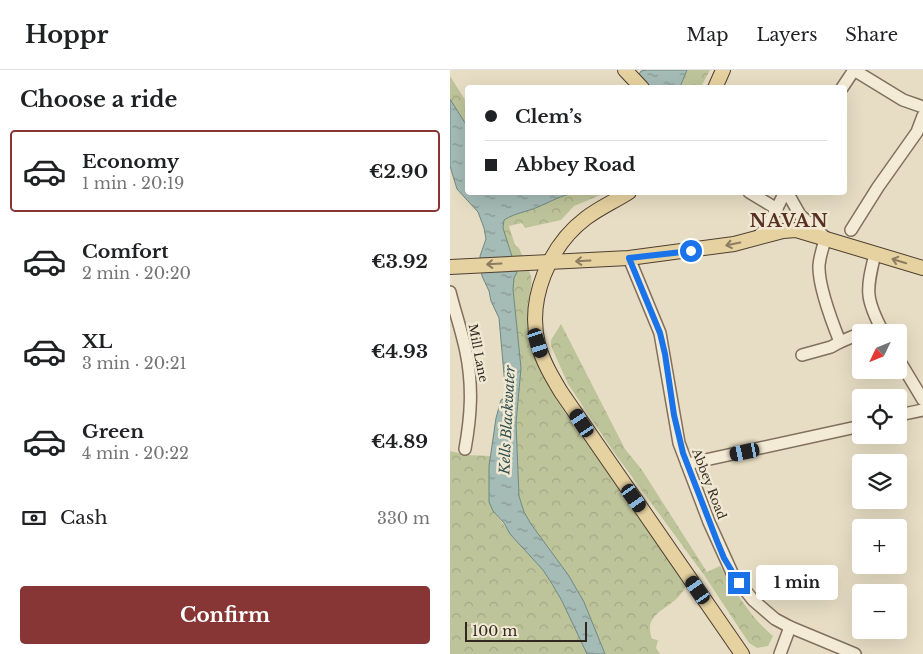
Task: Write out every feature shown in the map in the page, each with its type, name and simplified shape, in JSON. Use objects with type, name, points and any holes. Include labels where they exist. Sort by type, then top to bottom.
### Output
[{"type":"main road","points":[[716,85],[723,70]]},
{"type":"main road","points":[[628,73],[639,85]]},
{"type":"main road","points":[[624,195],[586,218],[562,242],[539,288],[535,313],[538,343],[550,374],[742,654]]},
{"type":"main road","points":[[450,267],[629,258],[734,244],[784,231],[796,230],[826,238],[847,238],[875,254],[923,268]]},
{"type":"street","points":[[844,85],[854,70],[904,100],[923,107]]},
{"type":"street","points":[[847,238],[878,187],[917,132],[923,116]]},
{"type":"street","points":[[754,195],[777,209]]},
{"type":"street","points":[[757,238],[767,228],[784,195]]},
{"type":"street","points":[[788,195],[800,216],[826,238],[819,264],[820,275],[840,342]]},
{"type":"street","points":[[875,254],[868,280],[868,292],[869,300],[879,324]]},
{"type":"street","name":"Abbey Road","points":[[629,258],[660,333],[679,442],[686,464],[710,527],[733,575],[753,600],[765,611],[790,627],[855,654]]},
{"type":"street","name":"Mill Lane","points":[[450,292],[466,351],[470,374],[470,418],[465,449]]},
{"type":"street","points":[[802,355],[831,347],[852,337]]},
{"type":"street","points":[[908,375],[923,400]]},
{"type":"street","points":[[907,413],[923,410]]},
{"type":"street","points":[[686,464],[852,428]]},
{"type":"street","points":[[780,654],[790,627]]},
{"type":"green space","points":[[687,70],[710,70],[702,85],[681,85]]},
{"type":"green space","points":[[450,76],[465,100],[465,123],[450,99]]},
{"type":"green space","points":[[567,195],[600,195],[574,206],[561,220],[525,228],[522,223],[509,226],[515,245],[519,248],[523,257],[512,256],[503,228],[504,220]]},
{"type":"green space","points":[[528,270],[532,283],[528,307],[530,338],[539,369],[562,407],[686,586],[674,601],[653,618],[650,631],[652,639],[658,640],[656,648],[660,654],[605,654],[584,602],[569,576],[524,512],[519,496],[516,423],[521,368],[513,289],[514,278],[517,272]]},
{"type":"green space","points":[[561,324],[625,449],[642,470],[707,572],[720,566],[750,612],[773,636],[768,646],[757,648],[749,643],[704,575],[613,451],[568,384],[551,346],[551,340]]},
{"type":"green space","points":[[450,451],[467,455],[491,456],[489,487],[493,511],[518,543],[543,570],[562,601],[587,654],[450,654]]},
{"type":"water","points":[[687,70],[681,85],[632,85],[641,71]]},
{"type":"water","name":"Kells Blackwater","points":[[450,99],[465,123],[465,195],[567,195],[504,220],[503,228],[517,272],[514,278],[513,289],[521,368],[516,423],[519,496],[524,512],[531,524],[569,576],[584,602],[605,654],[587,654],[562,601],[543,570],[510,534],[504,523],[493,511],[489,502],[489,466],[496,418],[501,400],[506,397],[499,318],[482,276],[480,256],[486,239],[484,228],[478,212],[457,189],[450,166]]},
{"type":"district","name":"NAVAN","points":[[789,221]]},
{"type":"route","points":[[691,251],[629,258],[660,333],[679,442],[724,558],[739,583]]}]
